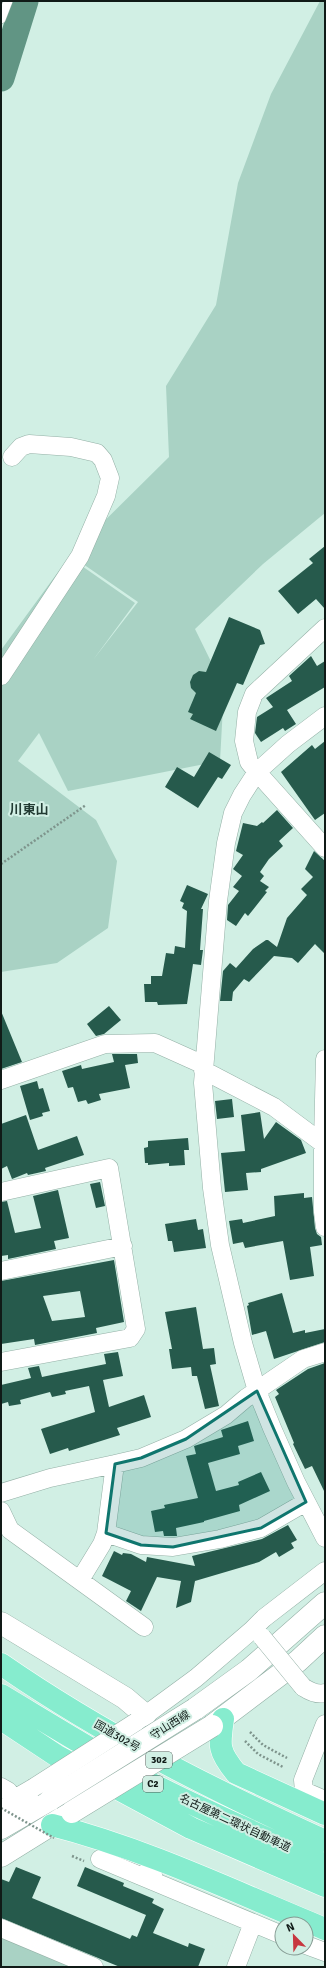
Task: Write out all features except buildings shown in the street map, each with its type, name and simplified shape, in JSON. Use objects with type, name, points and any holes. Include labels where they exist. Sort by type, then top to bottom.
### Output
[{"type":"highway","name":"国道302号","points":[[1,1664],[36,1689],[180,1772],[325,1841]]},
{"type":"highway","name":"名古屋第二環状自動車道","points":[[1,1695],[77,1741],[151,1783],[325,1865]]},
{"type":"highway","name":"名古屋第二環状自動車道","points":[[1,1720],[57,1756],[191,1828],[325,1886]]},
{"type":"highway","points":[[218,1723],[220,1749],[226,1762],[236,1773],[325,1814]]},
{"type":"highway","points":[[53,1831],[88,1834],[147,1856],[325,1929]]},
{"type":"main road","name":"守山西線","points":[[1,1828],[42,1793],[195,1709],[249,1670],[325,1602]]},
{"type":"main road","points":[[1,1623],[125,1698],[140,1719]]},
{"type":"main road","name":"守山西線","points":[[1,1856],[53,1831],[72,1812],[218,1723],[298,1661],[325,1636]]},
{"type":"street","points":[[1,676],[80,556],[106,496],[110,478],[103,460],[97,453],[71,448],[29,444],[21,447],[12,457]]},
{"type":"street","points":[[322,840],[249,762],[244,741],[247,712],[254,694],[325,628]]},
{"type":"street","points":[[325,716],[288,744],[257,772],[242,795],[233,813],[226,843],[218,901],[204,1068],[206,1136],[220,1245],[257,1391],[306,1502],[325,1538]]},
{"type":"street","points":[[1,1080],[105,1044],[155,1043],[274,1107],[324,1144]]},
{"type":"street","points":[[325,1058],[323,1212],[325,1227]]},
{"type":"street","points":[[1,1192],[109,1168],[136,1329],[130,1338],[1,1362]]},
{"type":"street","points":[[1,1271],[123,1246]]},
{"type":"street","points":[[1,1493],[50,1478],[141,1458],[186,1439],[226,1415],[303,1359],[325,1352]]},
{"type":"street","points":[[80,1580],[102,1544],[106,1533],[115,1464]]},
{"type":"street","points":[[106,1533],[141,1545],[173,1547],[220,1539],[261,1528],[306,1502]]},
{"type":"street","points":[[1,1511],[10,1530],[144,1627]]},
{"type":"street","points":[[8,1804],[42,1793],[140,1719],[257,1634],[264,1618],[325,1571]]},
{"type":"street","points":[[257,1634],[303,1687],[321,1694],[325,1692]]},
{"type":"street","points":[[325,1724],[303,1780],[304,1791],[325,1800]]},
{"type":"street","points":[[1,1787],[8,1791],[8,1804],[1,1814]]},
{"type":"street","points":[[147,1856],[155,1882]]},
{"type":"street","points":[[95,1862],[155,1882],[274,1932]]},
{"type":"street","points":[[236,1967],[253,1923]]},
{"type":"street","points":[[1,1928],[94,1967]]},
{"type":"street","points":[[314,1948],[325,1952]]},
{"type":"lane","points":[[1,19],[8,1]]},
{"type":"path","points":[[1,864],[86,805]]},
{"type":"path","points":[[250,1732],[264,1745],[287,1758]]},
{"type":"path","points":[[245,1741],[258,1754],[283,1767]]},
{"type":"path","points":[[8,1804],[53,1831]]},
{"type":"path","points":[[72,1856],[95,1862]]},
{"type":"highlighted area","points":[[257,1391],[306,1502],[261,1528],[173,1547],[141,1545],[106,1533],[115,1464],[141,1458],[186,1439]]},
{"type":"green space","points":[[320,1],[325,1],[325,513],[263,564],[195,629],[224,688],[220,761],[68,791],[39,733],[18,761],[96,820],[117,861],[108,928],[57,963],[1,972],[1,650],[69,557],[135,603],[93,660],[138,602],[70,555],[169,457],[166,386],[216,305],[238,183],[271,94]]},
{"type":"green space","points":[[1,1937],[76,1967],[1,1967]]},
{"type":"waterway","points":[[1,78],[25,1]]},
{"type":"district","name":"川東山","points":[[29,810]]}]
